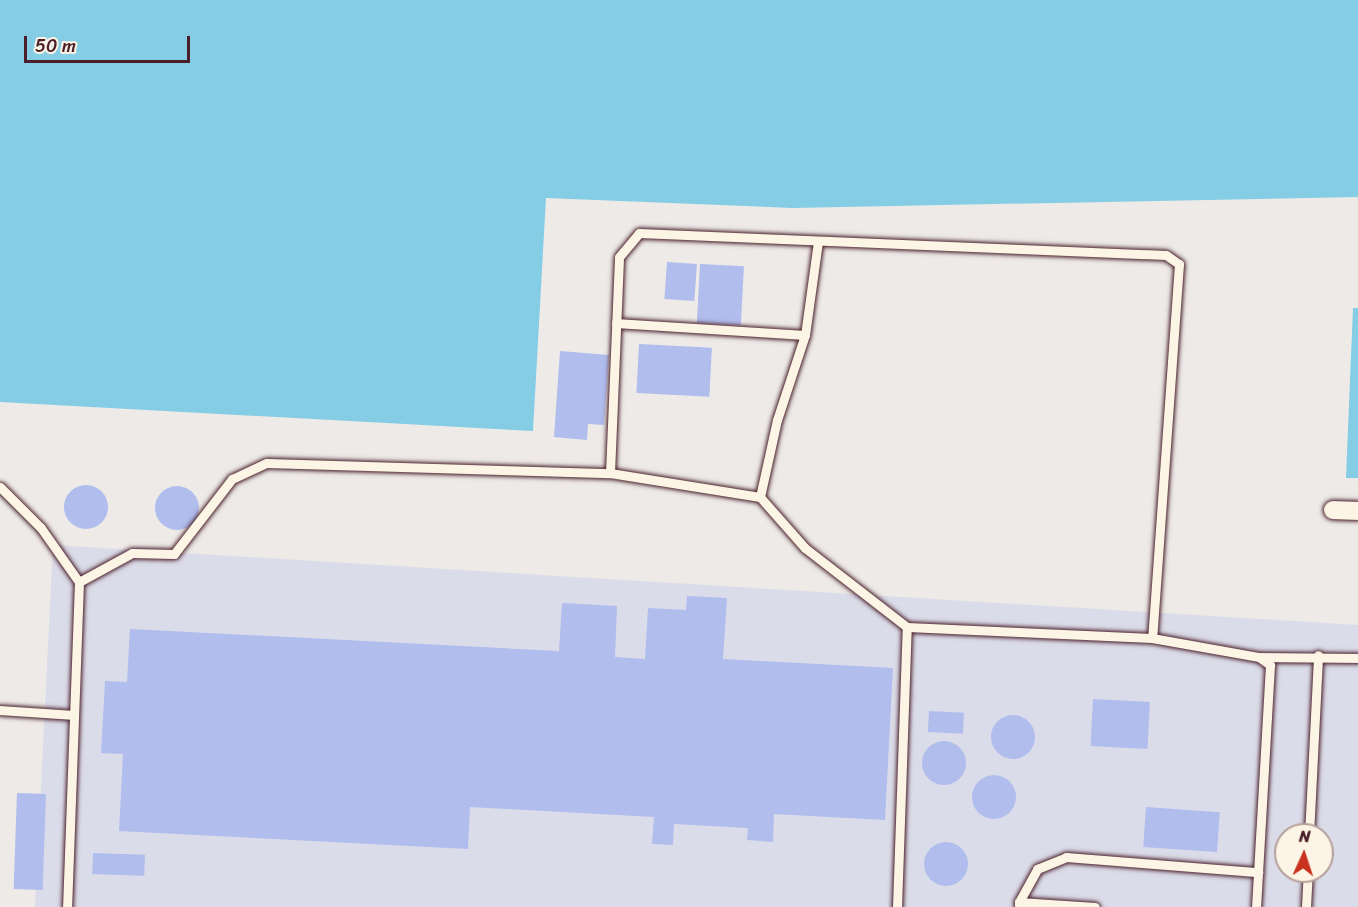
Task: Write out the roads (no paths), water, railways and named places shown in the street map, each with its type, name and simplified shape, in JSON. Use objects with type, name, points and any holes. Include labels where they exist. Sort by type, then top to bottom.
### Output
[{"type":"street","points":[[1333,510],[1358,511]]},
{"type":"lane","points":[[610,473],[619,257],[639,233],[1166,255],[1179,264],[1152,638]]},
{"type":"lane","points":[[760,497],[777,420],[805,335],[818,241]]},
{"type":"lane","points":[[616,323],[805,335]]},
{"type":"lane","points":[[79,582],[132,553],[174,554],[232,479],[267,463],[610,473],[760,497],[805,548],[907,627],[1152,638],[1259,657],[1318,655],[1358,657]]},
{"type":"lane","points":[[0,487],[40,528],[79,582],[67,907]]},
{"type":"lane","points":[[897,907],[907,627]]},
{"type":"lane","points":[[1310,823],[1318,655]]},
{"type":"lane","points":[[1256,907],[1270,666],[1259,657]]},
{"type":"lane","points":[[0,710],[74,715]]},
{"type":"lane","points":[[1095,907],[1019,904],[1037,869],[1066,857],[1258,872]]},
{"type":"lane","points":[[1306,907],[1307,883]]},
{"type":"water","points":[[0,0],[1358,0],[1358,197],[792,208],[546,198],[533,431],[0,402]]},
{"type":"water","points":[[1353,308],[1358,308],[1358,478],[1346,478]]}]
